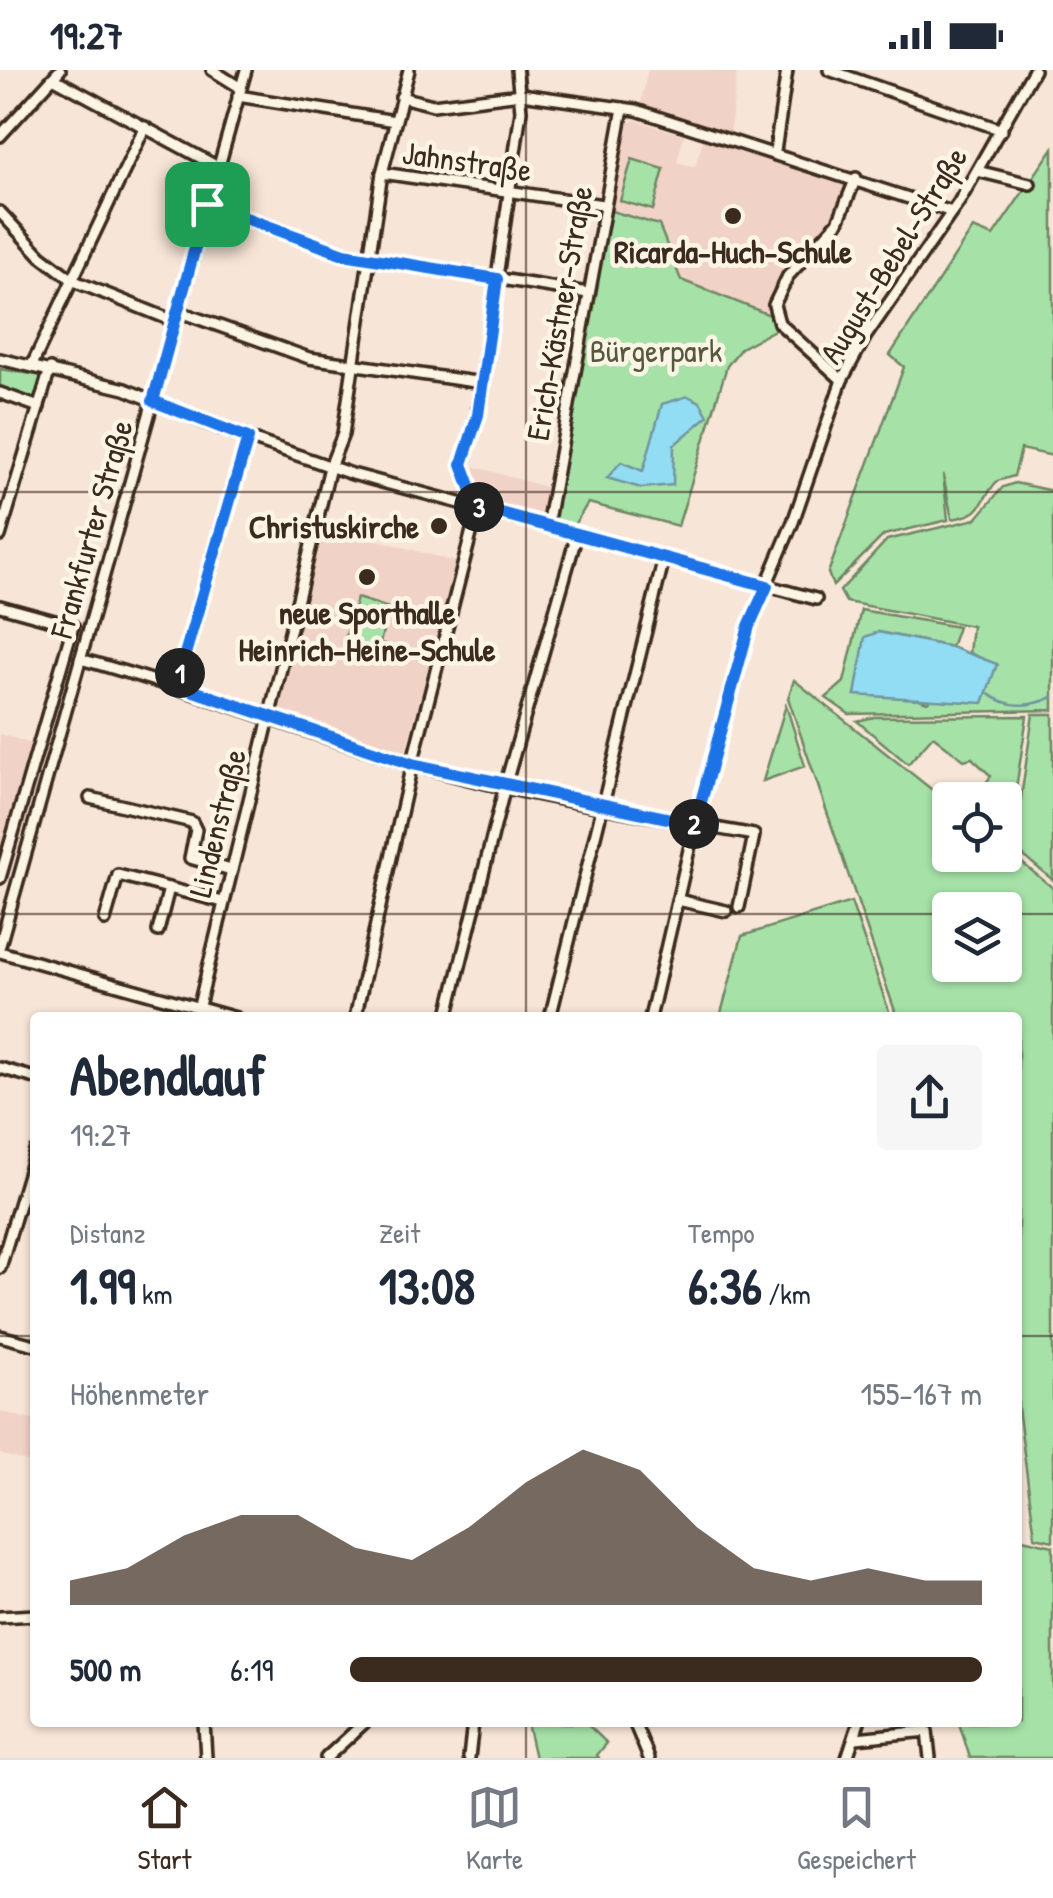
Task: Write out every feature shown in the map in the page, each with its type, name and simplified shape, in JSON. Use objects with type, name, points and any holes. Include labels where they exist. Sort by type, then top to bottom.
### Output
[{"type":"street","points":[[212,70],[240,92],[395,121]]},
{"type":"street","name":"Frankfurter Straße","points":[[0,948],[3,922],[246,70]]},
{"type":"street","name":"Lindenstraße","points":[[198,1012],[330,467],[343,434],[382,174],[409,70]]},
{"type":"street","points":[[356,1012],[412,764],[478,507],[462,464],[476,422],[510,192],[521,94],[517,70]]},
{"type":"street","points":[[775,152],[787,70]]},
{"type":"street","points":[[829,70],[1002,130]]},
{"type":"street","name":"August-Bebel-Straße","points":[[651,1012],[695,824],[749,626],[842,380],[866,336],[952,212],[1034,70]]},
{"type":"street","points":[[0,136],[57,74],[218,167]]},
{"type":"street","points":[[401,97],[433,105],[521,94],[622,108],[775,152],[952,212]]},
{"type":"street","name":"Erich-Kästner-Straße","points":[[547,526],[622,108]]},
{"type":"street","points":[[32,365],[145,127]]},
{"type":"street","points":[[977,171],[1030,184]]},
{"type":"street","name":"Jahnstraße","points":[[382,174],[603,206]]},
{"type":"street","points":[[842,380],[782,327],[774,305],[788,276],[838,222],[856,178]]},
{"type":"street","points":[[207,204],[338,252],[588,292]]},
{"type":"street","points":[[0,212],[41,256],[72,279],[176,316],[302,356],[482,383]]},
{"type":"street","points":[[0,359],[125,388],[330,467],[816,599]]},
{"type":"street","points":[[0,536],[50,369]]},
{"type":"street","points":[[0,393],[39,407]]},
{"type":"street","points":[[176,685],[248,438]]},
{"type":"street","points":[[449,1012],[505,786],[578,534]]},
{"type":"street","points":[[551,1012],[664,558]]},
{"type":"street","name":"Frankfurter Straße","points":[[0,606],[73,626],[0,878]]},
{"type":"street","points":[[80,659],[176,685],[412,764],[754,835],[739,906]]},
{"type":"street","points":[[90,798],[192,822],[196,830],[190,858],[230,870]]},
{"type":"street","points":[[105,920],[118,875],[223,902]]},
{"type":"street","points":[[158,931],[169,888]]},
{"type":"street","points":[[678,900],[726,911]]},
{"type":"street","points":[[0,948],[198,1012]]},
{"type":"street","points":[[0,1068],[30,1077]]},
{"type":"street","points":[[0,1268],[30,1168]]},
{"type":"street","points":[[0,1336],[30,1344]]},
{"type":"street","points":[[0,1617],[30,1615]]},
{"type":"street","points":[[205,1727],[215,1758]]},
{"type":"street","points":[[326,1758],[360,1727]]},
{"type":"street","points":[[470,1758],[473,1727]]},
{"type":"street","points":[[636,1727],[649,1758]]},
{"type":"street","points":[[847,1758],[858,1727]]},
{"type":"street","points":[[856,1738],[927,1730],[930,1758]]},
{"type":"street","points":[[206,1758],[208,1743]]},
{"type":"shaded area","points":[[648,70],[737,70],[730,133],[640,106]]},
{"type":"shaded area","name":"Ricarda-Huch-Schule","points":[[634,120],[684,135],[677,162],[695,167],[703,140],[844,181],[847,190],[834,221],[779,280],[771,293],[769,315],[681,279],[660,224],[610,210],[629,122]]},
{"type":"shaded area","points":[[469,465],[549,488],[542,518],[487,502]]},
{"type":"shaded area","points":[[321,524],[456,562],[405,754],[277,712]]},
{"type":"shaded area","points":[[0,734],[38,746],[0,890]]},
{"type":"shaded area","points":[[0,1411],[30,1420],[30,1463],[0,1454]]},
{"type":"green space","points":[[1053,148],[1053,456],[1021,449],[1014,476],[997,481],[971,514],[952,519],[943,474],[948,520],[884,535],[833,586],[828,573],[904,367],[890,355],[973,228],[993,236]]},
{"type":"green space","points":[[632,159],[664,169],[653,210],[620,201]]},
{"type":"green space","name":"Bürgerpark","points":[[608,210],[659,225],[681,280],[770,315],[778,328],[741,348],[727,366],[678,526],[588,503],[572,528],[552,522]]},
{"type":"green space","points":[[0,369],[43,376],[36,402],[0,389]]},
{"type":"green space","points":[[1015,483],[1053,491],[1053,710],[849,714],[826,698],[844,682],[861,610],[958,627],[951,647],[878,632],[855,694],[908,695],[927,702],[997,665],[969,653],[972,626],[846,602],[840,591],[887,540],[976,519],[1003,487]]},
{"type":"green space","points":[[357,598],[389,608],[380,643],[411,652],[409,661],[344,642]]},
{"type":"green space","points":[[794,680],[932,790],[932,872],[1022,872],[1022,863],[1053,888],[1053,1541],[1035,1537],[1022,1438],[1022,1012],[895,1012],[788,698]]},
{"type":"green space","points":[[786,705],[805,766],[763,781]]},
{"type":"green space","points":[[1033,714],[1053,714],[1053,880],[1022,855],[1022,792]]},
{"type":"green space","points":[[1027,716],[1017,782],[987,782],[991,776],[972,758],[964,760],[933,736],[908,764],[857,721],[874,717]]},
{"type":"green space","points":[[851,902],[889,1012],[721,1012],[742,936]]},
{"type":"green space","points":[[1022,1539],[1053,1546],[1053,1758],[970,1758],[960,1727],[1022,1727]]},
{"type":"green space","points":[[528,1727],[590,1727],[607,1743],[597,1755],[599,1758],[535,1758]]},
{"type":"water","points":[[688,396],[700,402],[708,416],[674,445],[673,485],[641,488],[607,478],[621,462],[643,471],[662,404]]},
{"type":"water","points":[[878,632],[951,647],[997,664],[983,703],[855,695],[865,637]]},
{"type":"waterway","points":[[987,693],[1019,705],[1053,697]]},
{"type":"place","name":"Ricarda-Huch-Schule","points":[[733,216]]},
{"type":"place","name":"Christuskirche","points":[[439,526]]},
{"type":"place","name":"neue Sporthalle Heinrich-Heine-Schule","points":[[367,577]]},
{"type":"route","points":[[207,204],[344,254],[497,279],[478,415],[462,464],[478,507],[767,586],[749,626],[695,824],[412,764],[176,685],[248,438],[153,401],[207,204]]}]
